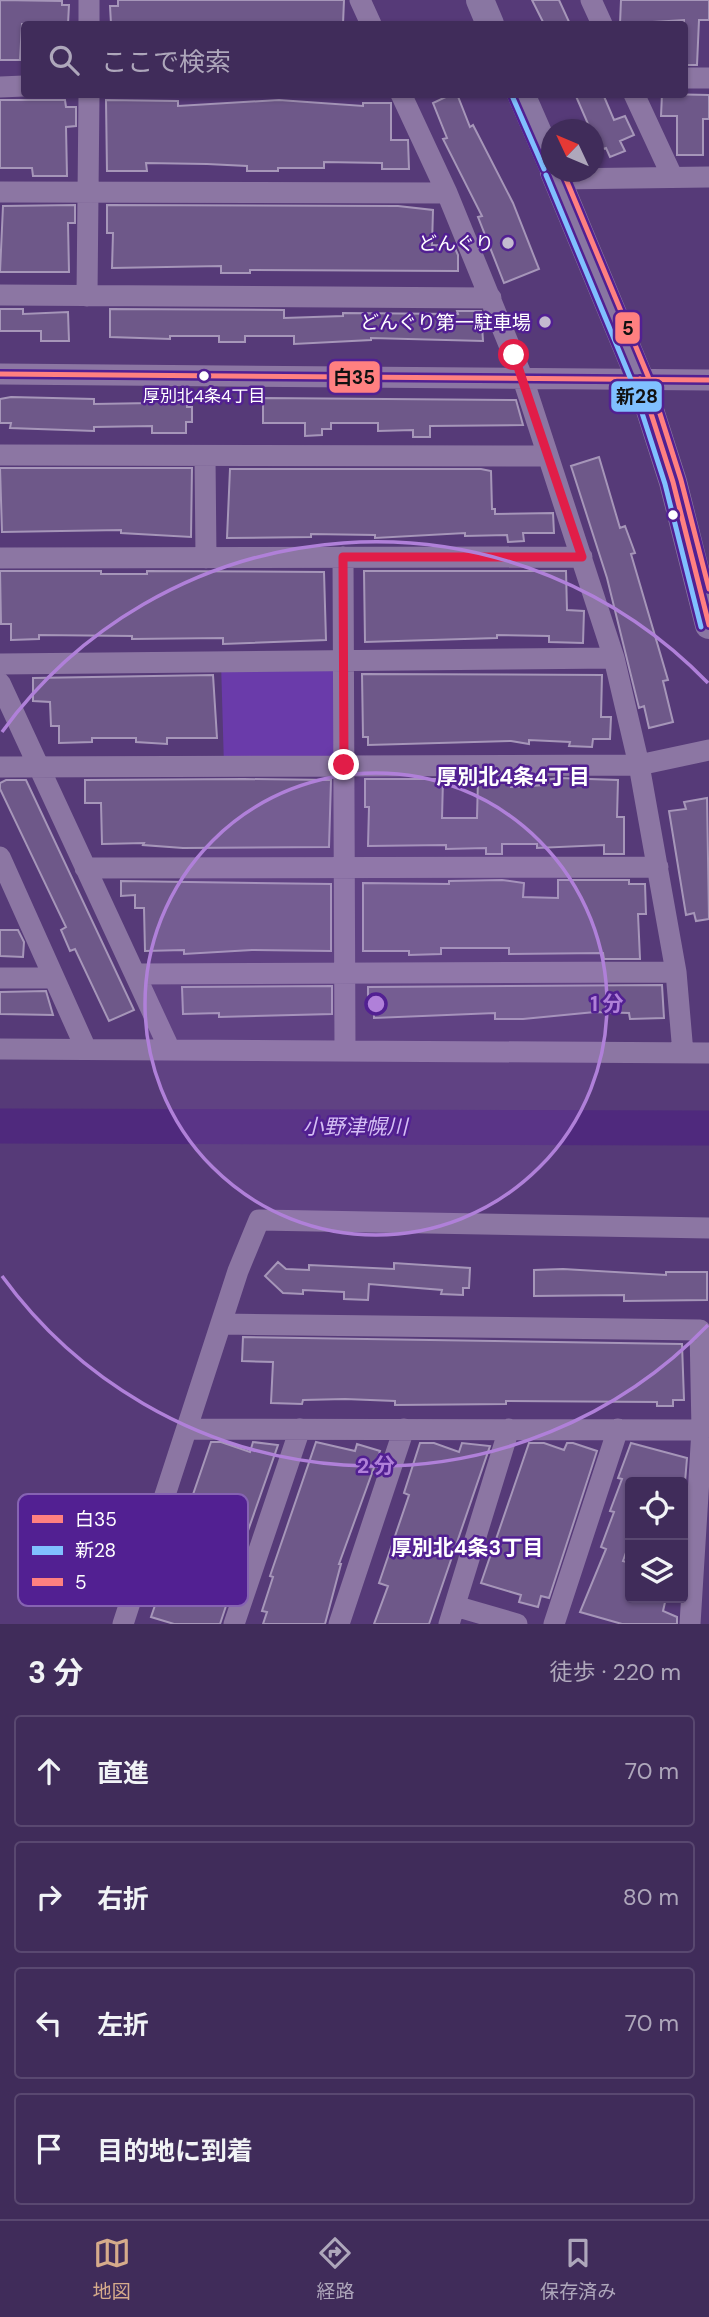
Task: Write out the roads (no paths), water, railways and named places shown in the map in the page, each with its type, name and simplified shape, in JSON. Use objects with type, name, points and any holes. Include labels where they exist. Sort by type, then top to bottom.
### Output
[{"type":"main road","points":[[480,0],[490,21]]},
{"type":"main road","points":[[523,98],[541,140]]},
{"type":"main road","points":[[559,182],[640,379],[673,482],[709,625]]},
{"type":"street","points":[[89,0],[89,21]]},
{"type":"street","points":[[360,0],[370,21]]},
{"type":"street","points":[[592,0],[601,21]]},
{"type":"street","points":[[688,78],[709,78]]},
{"type":"street","points":[[0,87],[21,86]]},
{"type":"street","points":[[87,296],[89,98]]},
{"type":"street","points":[[403,98],[447,193],[523,379],[614,658],[639,765],[658,867],[676,972],[683,1053]]},
{"type":"street","points":[[636,98],[672,176]]},
{"type":"street","points":[[604,174],[709,177]]},
{"type":"street","points":[[0,192],[447,193]]},
{"type":"street","points":[[0,295],[491,298]]},
{"type":"street","points":[[0,374],[709,380]]},
{"type":"street","points":[[0,455],[546,456]]},
{"type":"street","points":[[205,456],[206,558]]},
{"type":"street","points":[[343,557],[345,1051]]},
{"type":"street","points":[[0,558],[582,557]]},
{"type":"street","points":[[0,664],[614,658]]},
{"type":"street","points":[[0,683],[170,1050]]},
{"type":"street","points":[[0,767],[639,765],[709,750]]},
{"type":"street","points":[[85,868],[658,867]]},
{"type":"street","points":[[3,869],[86,1049]]},
{"type":"street","points":[[135,974],[676,972]]},
{"type":"street","points":[[0,978],[54,978]]},
{"type":"street","points":[[0,1049],[709,1053]]},
{"type":"street","points":[[166,1494],[221,1324],[259,1220],[709,1228]]},
{"type":"street","points":[[221,1324],[700,1330],[702,1430],[690,1624]]},
{"type":"street","points":[[187,1429],[702,1430]]},
{"type":"street","points":[[248,1583],[300,1429]]},
{"type":"street","points":[[340,1624],[404,1429]]},
{"type":"street","points":[[509,1429],[452,1615],[517,1624]]},
{"type":"street","points":[[554,1624],[618,1429]]},
{"type":"street","points":[[123,1624],[129,1606]]},
{"type":"street","points":[[234,1624],[240,1606]]},
{"type":"waterway","name":"小野津幌川","points":[[0,1126],[709,1128]]},
{"type":"place","name":"どんぐり","points":[[508,243]]},
{"type":"place","name":"どんぐり第一駐車場","points":[[545,322]]},
{"type":"place","name":"厚別北4条4丁目","points":[[204,376]]},
{"type":"district","name":"厚別北4条4丁目","points":[[513,777]]},
{"type":"district","name":"厚別北4条3丁目","points":[[467,1548]]}]
